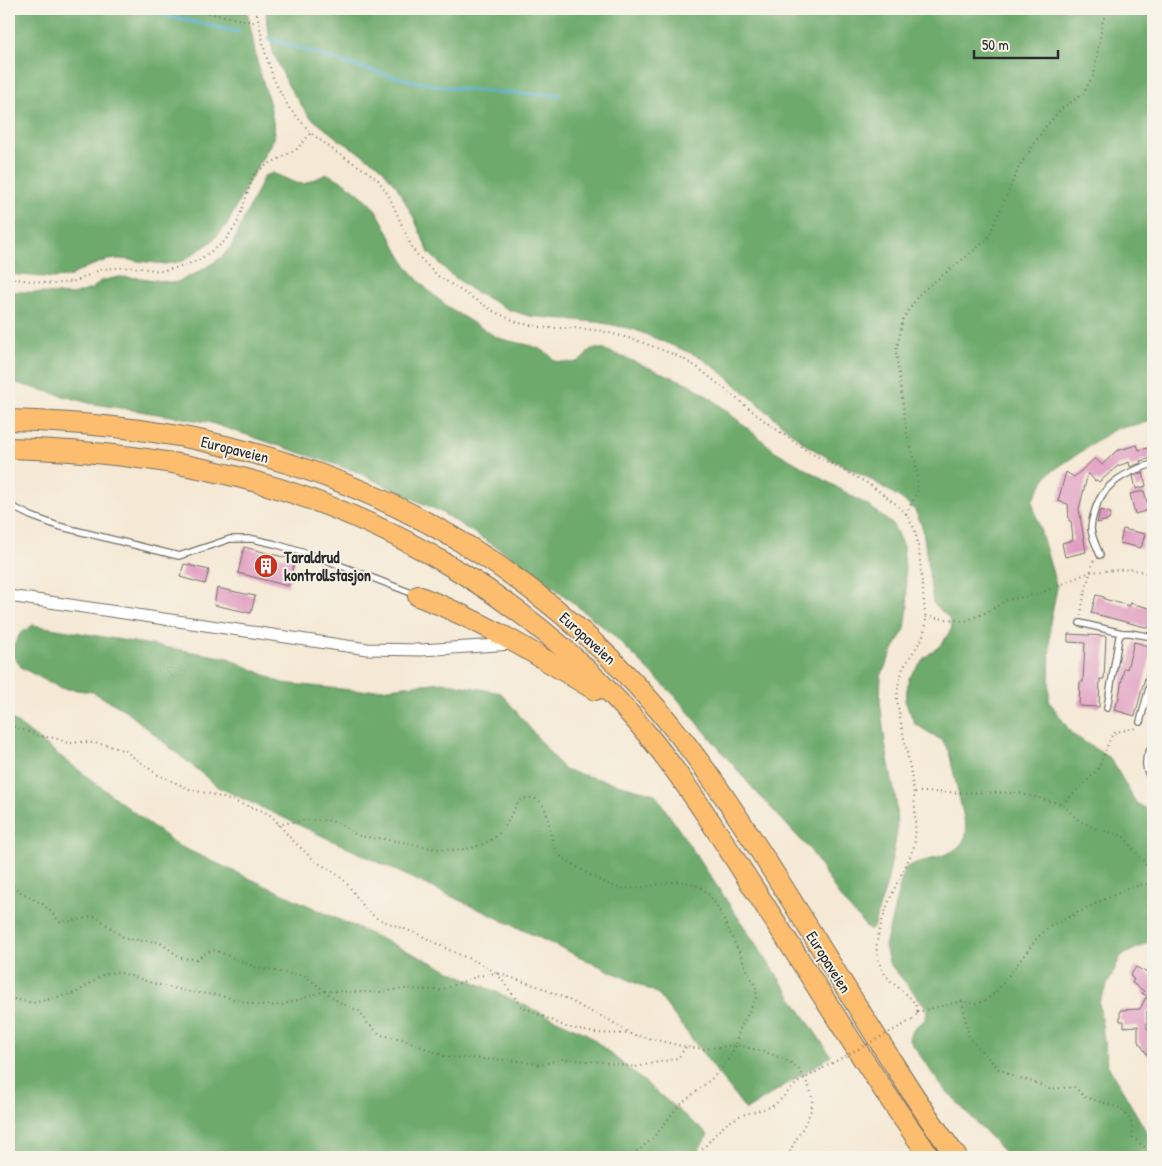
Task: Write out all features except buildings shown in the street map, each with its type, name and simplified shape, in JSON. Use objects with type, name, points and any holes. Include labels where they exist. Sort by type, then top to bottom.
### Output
[{"type":"highway","name":"Europaveien","points":[[9,420],[65,423],[154,432],[221,445],[294,465],[352,486],[390,503],[505,569],[566,616],[613,659],[668,720],[688,746],[714,783],[908,1088],[955,1155]]},
{"type":"highway","name":"Europaveien","points":[[9,448],[106,454],[192,467],[266,485],[342,511],[426,551],[493,594],[550,636],[594,677],[650,738],[696,799],[890,1101],[930,1157]]},
{"type":"highway","points":[[418,596],[454,610],[519,643],[621,706]]},
{"type":"street","points":[[9,596],[368,649],[420,650],[519,643]]},
{"type":"lane","points":[[1100,555],[1091,530],[1094,512],[1100,497],[1108,487],[1129,472],[1153,464]]},
{"type":"lane","points":[[9,506],[58,526],[179,556],[230,539],[253,539],[275,544],[362,573],[418,596]]},
{"type":"lane","points":[[1080,623],[1122,633],[1153,637]]},
{"type":"lane","points":[[1107,708],[1119,637],[1122,633]]},
{"type":"lane","points":[[1140,722],[1153,673]]},
{"type":"lane","points":[[1153,747],[1150,749],[1146,762],[1146,770],[1153,780]]},
{"type":"path","points":[[188,9],[258,24]]},
{"type":"path","points":[[256,9],[258,24],[274,80],[290,108],[311,133],[329,148],[378,180],[389,196],[406,236],[419,257],[438,276],[495,312],[519,323],[547,328],[577,328],[601,331],[633,339],[678,356],[697,367],[766,422],[800,446],[869,484],[889,498],[912,522],[917,539],[926,617],[923,636],[903,668],[897,699],[915,792],[915,836],[914,847],[887,908],[877,946],[879,960],[885,974],[901,991],[912,999],[917,1012],[912,1020],[804,1078],[778,1102],[742,1115],[729,1122],[718,1131],[696,1157]]},
{"type":"path","points":[[906,514],[918,490],[916,462],[907,435],[896,352],[903,319],[920,293],[987,240],[1020,165],[1046,126],[1061,109],[1083,94],[1094,74],[1103,20],[1108,9]]},
{"type":"path","points":[[9,278],[54,284],[76,282],[102,269],[133,267],[160,271],[180,267],[199,260],[224,242],[237,224],[254,174],[267,164],[297,149],[311,133]]},
{"type":"path","points":[[1080,623],[1083,595],[1088,585],[1095,557],[1100,555]]},
{"type":"path","points":[[926,617],[965,621],[988,612],[1007,600],[1038,594],[1090,572],[1132,570],[1153,575]]},
{"type":"path","points":[[1062,804],[1098,769],[1111,737],[1116,732],[1137,728],[1138,721],[1140,722]]},
{"type":"path","points":[[9,726],[68,743],[85,742],[107,745],[125,751],[158,775],[192,790],[264,811],[272,816],[292,840],[315,861],[334,872],[346,882],[367,912],[378,919],[418,934],[497,973],[567,998],[589,1011],[606,1018],[631,1034]]},
{"type":"path","points":[[915,792],[1019,792],[1062,804],[1077,819],[1094,828],[1123,836],[1153,873]]},
{"type":"path","points":[[278,825],[300,820],[336,822],[349,828],[357,836],[391,840],[437,850],[466,849],[487,844],[506,826],[514,808],[522,800],[530,798],[539,800],[548,813],[556,851],[565,860],[591,876],[621,888],[648,888],[673,881],[687,882],[696,885],[708,894],[736,946],[756,988],[757,996],[739,1031],[730,1059],[709,1082],[676,1108],[648,1144],[628,1157]]},
{"type":"path","points":[[9,882],[19,891],[44,905],[60,922],[95,916],[126,939],[159,942],[181,958],[197,960],[205,953],[215,950],[257,968],[305,976],[339,1002],[361,1012],[366,1021],[381,1035],[403,1039],[446,1057],[522,1061],[541,1065],[561,1059],[636,1067],[678,1058],[686,1047]]},
{"type":"path","points":[[917,1012],[962,1001],[974,1004],[985,1001],[996,992],[1038,937],[1050,926],[1126,889],[1144,884],[1153,885]]},
{"type":"path","points":[[9,998],[33,1004],[76,993],[104,974],[119,972],[152,983],[190,992],[217,995],[261,1006],[282,1006],[325,991],[440,990],[479,976],[497,973]]},
{"type":"path","points":[[497,973],[520,1006],[566,1027],[595,1033],[631,1034],[686,1047],[704,1049],[736,1045],[766,1052],[800,1070],[812,1098],[812,1106],[788,1157]]},
{"type":"path","points":[[962,1001],[969,1038],[999,1069],[1018,1079],[1028,1080],[1049,1090],[1074,1088],[1085,1097],[1120,1108],[1131,1120],[1133,1138],[1153,1154]]},
{"type":"green space","points":[[9,9],[247,9],[257,62],[270,105],[275,133],[227,225],[211,242],[183,261],[165,264],[120,259],[107,260],[85,268],[69,277],[55,278],[9,274]]},
{"type":"green space","points":[[266,9],[1153,9],[1153,421],[1115,429],[1048,474],[1032,501],[1057,588],[1050,623],[1049,701],[1072,734],[1111,759],[1136,803],[1153,812],[1153,940],[1121,956],[1099,1002],[1107,1064],[1153,1143],[1153,1157],[1009,1157],[939,1083],[909,1039],[912,1031],[925,1019],[926,1007],[889,963],[885,946],[904,869],[922,861],[950,853],[963,841],[967,832],[949,752],[943,741],[915,724],[905,701],[909,678],[924,658],[941,645],[952,628],[949,618],[933,603],[923,529],[915,510],[902,499],[865,476],[806,445],[721,372],[700,357],[633,329],[597,322],[529,316],[510,310],[475,292],[450,274],[429,253],[414,218],[397,187],[379,165],[338,139],[309,116],[289,87],[273,52]]},
{"type":"green space","points":[[273,173],[296,183],[304,184],[327,174],[349,186],[375,210],[403,261],[415,277],[449,308],[496,337],[535,347],[542,350],[555,361],[576,362],[583,358],[591,349],[603,349],[689,384],[712,399],[775,451],[869,506],[893,525],[903,546],[908,606],[905,629],[881,676],[880,701],[885,743],[896,801],[897,833],[887,883],[873,928],[870,931],[841,899],[811,851],[750,785],[675,696],[611,633],[528,567],[441,512],[355,471],[208,422],[89,403],[9,381],[9,291],[72,295],[92,289],[100,281],[119,277],[175,283],[195,274],[221,258],[232,245],[264,176]]},
{"type":"green space","points":[[33,625],[228,658],[282,683],[361,691],[442,682],[501,693],[564,770],[655,794],[831,1056],[746,1110],[657,993],[218,787],[125,710],[93,692],[60,688],[22,668],[10,652],[20,634]]},
{"type":"green space","points":[[9,717],[177,845],[587,1034],[708,1135],[694,1157],[9,1157]]},
{"type":"waterway","points":[[138,9],[239,32]]},
{"type":"waterway","points":[[268,38],[359,67],[429,84],[480,91],[560,95]]},
{"type":"place","name":"Taraldrud kontrollstasjon","points":[[266,566]]}]
